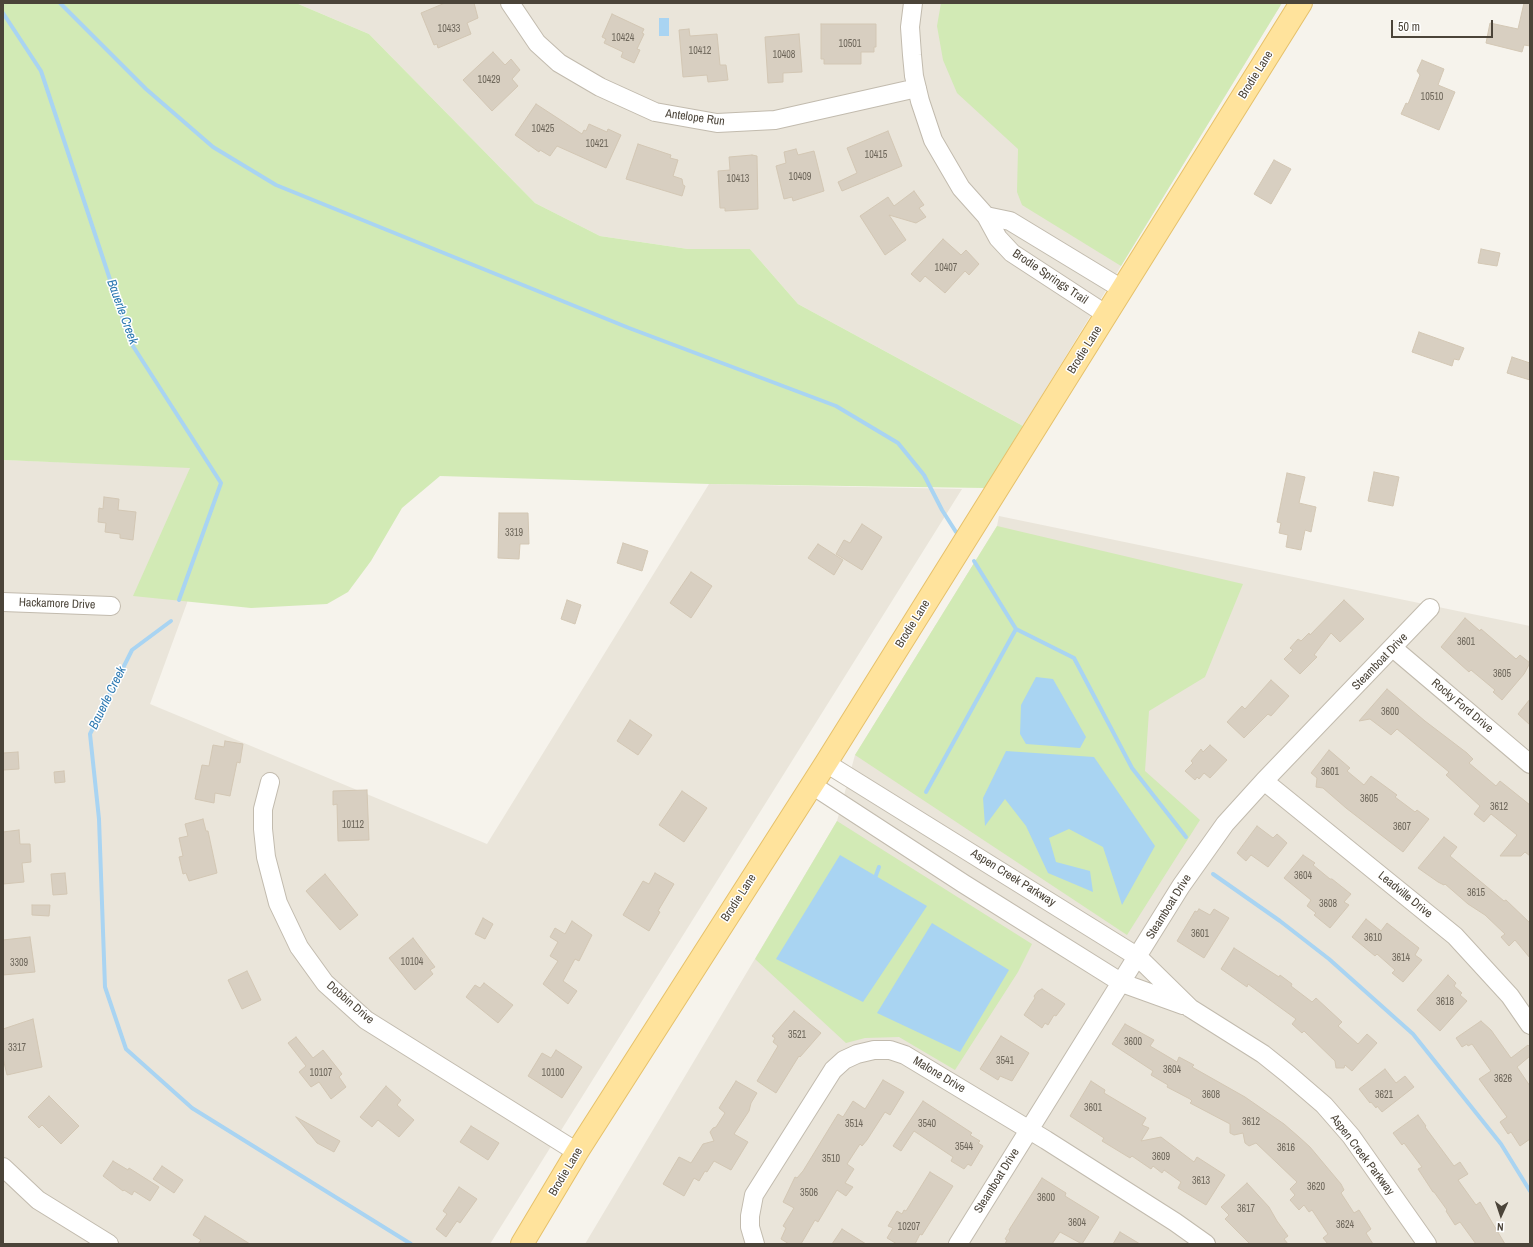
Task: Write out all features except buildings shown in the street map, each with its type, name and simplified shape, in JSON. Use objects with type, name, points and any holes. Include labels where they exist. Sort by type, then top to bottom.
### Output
[{"type":"main road","name":"Brodie Lane","points":[[522,1244],[577,1152],[826,763],[1301,3]]},
{"type":"street","name":"Antelope Run","points":[[510,3],[537,43],[559,63],[600,87],[655,112],[717,123],[775,120],[917,88]]},
{"type":"street","name":"Brodie Springs Trail","points":[[913,3],[910,27],[914,76],[917,88],[926,122],[942,157],[961,188],[986,216],[998,238],[1012,253],[1107,315]]},
{"type":"street","name":"Brodie Springs Trail","points":[[986,216],[1010,221],[1122,289]]},
{"type":"street","name":"Hackamore Drive","points":[[3,602],[111,606]]},
{"type":"street","name":"Steamboat Drive","points":[[958,1244],[1199,859],[1225,824],[1264,780],[1430,608]]},
{"type":"street","name":"Rocky Ford Drive","points":[[1393,648],[1530,764]]},
{"type":"street","name":"Aspen Creek Parkway","points":[[826,763],[1138,956],[1190,1008]]},
{"type":"street","name":"Leadville Drive","points":[[1264,780],[1455,936],[1510,996],[1530,1025]]},
{"type":"street","name":"Dobbin Drive","points":[[270,782],[263,809],[263,829],[266,857],[278,903],[299,947],[325,983],[366,1020],[577,1152]]},
{"type":"street","name":"Aspen Creek Parkway","points":[[812,785],[964,884],[1122,983],[1190,1008],[1263,1054],[1324,1105],[1351,1136],[1426,1244]]},
{"type":"street","name":"Malone Drive","points":[[755,1244],[750,1227],[750,1216],[754,1195],[833,1070],[844,1060],[857,1054],[874,1050],[890,1050],[905,1055],[1029,1130],[1175,1222],[1206,1244]]},
{"type":"street","points":[[3,1167],[38,1200],[109,1244]]},
{"type":"shaded area","points":[[296,3],[1282,3],[1023,426],[798,304],[750,249],[688,249],[600,236],[535,203],[369,34]]},
{"type":"shaded area","points":[[3,460],[236,469],[150,704],[487,844],[709,484],[962,489],[490,1244],[3,1244]]},
{"type":"shaded area","points":[[999,516],[1530,626],[1530,1244],[585,1244],[837,821],[855,755],[997,526]]},
{"type":"green space","points":[[3,3],[296,3],[369,34],[535,203],[600,236],[688,249],[750,249],[798,304],[1023,426],[985,488],[709,484],[440,476],[402,508],[371,561],[348,592],[327,604],[251,608],[133,596],[190,468],[3,460]]},
{"type":"green space","points":[[941,3],[1282,3],[1121,266],[1022,205],[1017,192],[1018,149],[957,93],[943,60],[937,26]]},
{"type":"green space","points":[[997,526],[1243,584],[1205,677],[1149,711],[1145,771],[1200,820],[1127,935],[855,755]]},
{"type":"green space","points":[[837,821],[1032,944],[1018,972],[955,1070],[899,1037],[865,1038],[846,1043],[755,959]]},
{"type":"water","points":[[659,18],[669,18],[669,36],[659,36]]},
{"type":"water","points":[[1036,677],[1053,679],[1086,737],[1080,748],[1026,744],[1020,734],[1021,705]]},
{"type":"water","points":[[1006,751],[1094,757],[1155,846],[1122,905],[1103,847],[1069,829],[1049,838],[1056,862],[1090,871],[1093,892],[1048,873],[1026,826],[1005,799],[985,826],[983,798]]},
{"type":"water","points":[[840,855],[927,906],[863,1002],[776,959]]},
{"type":"water","points":[[932,923],[1009,970],[960,1052],[877,1013]]},
{"type":"waterway","points":[[60,3],[146,89],[213,147],[276,185],[629,328],[836,406],[898,443],[924,475],[942,510],[956,532]]},
{"type":"waterway","name":"Bauerle Creek","points":[[3,13],[41,71],[131,343],[221,483],[179,600]]},
{"type":"waterway","points":[[926,792],[1016,629],[974,561]]},
{"type":"waterway","points":[[171,621],[132,650],[90,734],[99,819],[105,987],[126,1049],[192,1108],[411,1244]]},
{"type":"waterway","points":[[1016,629],[1074,658],[1132,768],[1186,837]]},
{"type":"waterway","points":[[875,878],[879,867]]},
{"type":"waterway","points":[[1213,874],[1280,921],[1329,959],[1413,1034],[1501,1144],[1530,1191]]}]
